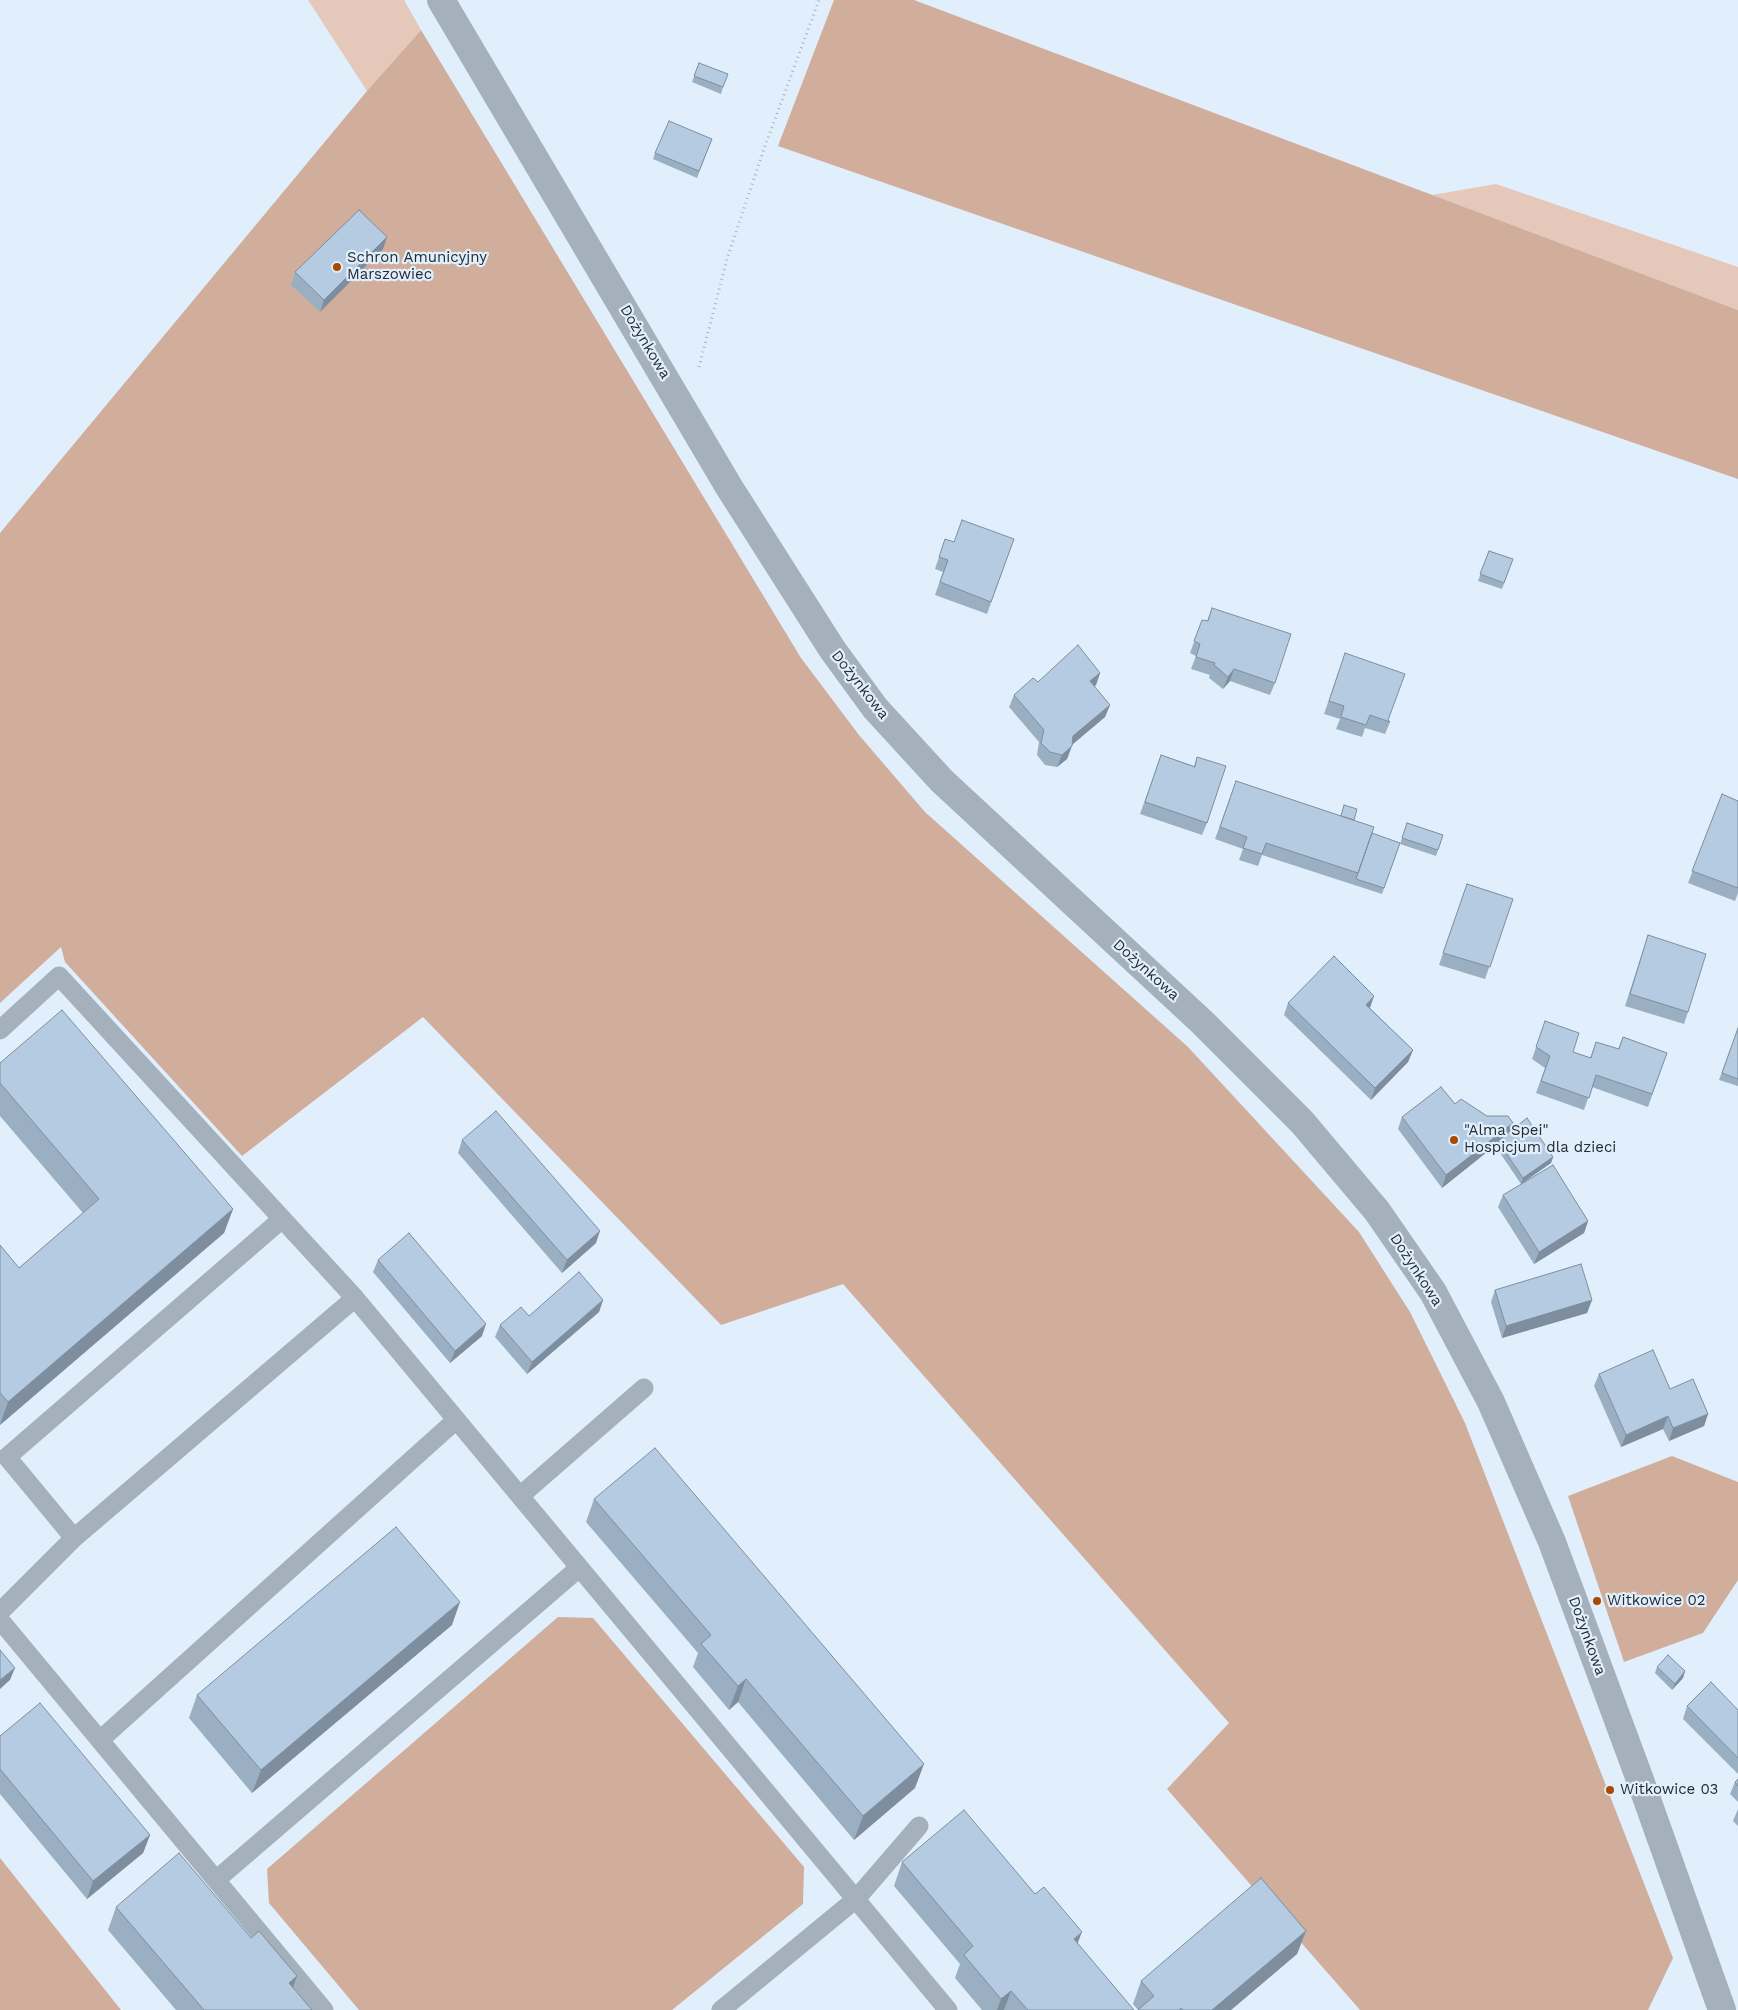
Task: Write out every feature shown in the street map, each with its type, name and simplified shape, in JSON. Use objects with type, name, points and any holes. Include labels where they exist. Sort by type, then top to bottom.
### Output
[{"type":"street","name":"Dożynkowa","points":[[441,0],[729,486],[832,650],[875,708],[942,781],[1202,1022],[1302,1122],[1377,1211],[1434,1292],[1491,1402],[1552,1542],[1640,1777],[1722,2010]]},
{"type":"lane","points":[[0,1030],[59,976],[355,1298],[948,2010]]},
{"type":"lane","points":[[74,1538],[7,1458],[282,1219]]},
{"type":"lane","points":[[0,1612],[74,1538],[355,1298]]},
{"type":"lane","points":[[520,1496],[644,1388]]},
{"type":"lane","points":[[100,1740],[456,1420]]},
{"type":"lane","points":[[216,1880],[579,1568]]},
{"type":"lane","points":[[0,1620],[324,2010]]},
{"type":"lane","points":[[720,2010],[856,1899],[919,1826]]},
{"type":"path","points":[[688,414],[727,259],[764,148],[820,0]]},
{"type":"shaded area","points":[[308,0],[404,0],[421,30],[367,91]]},
{"type":"shaded area","points":[[834,0],[914,0],[1738,310],[1738,479],[778,146]]},
{"type":"shaded area","points":[[421,30],[801,658],[859,735],[925,812],[1188,1047],[1359,1232],[1410,1312],[1465,1423],[1673,1958],[1648,2010],[1360,2010],[1167,1789],[1229,1723],[843,1284],[721,1325],[423,1017],[242,1156],[65,962],[61,947],[0,1003],[0,533],[367,91]]},
{"type":"shaded area","points":[[1496,184],[1738,267],[1738,310],[1432,195]]},
{"type":"shaded area","points":[[1672,1456],[1738,1482],[1738,1580],[1703,1633],[1624,1662],[1568,1496]]},
{"type":"shaded area","points":[[558,1617],[593,1618],[804,1867],[803,1904],[672,2010],[359,2010],[269,1903],[267,1869]]},
{"type":"shaded area","points":[[0,1858],[121,2010],[0,2010]]},
{"type":"building","points":[[699,63],[728,74],[723,87],[694,76]]},
{"type":"building","points":[[669,121],[712,139],[699,171],[655,153]]},
{"type":"building","name":"Schron Amunicyjny Marszowiec","points":[[359,210],[387,237],[324,300],[295,272]]},
{"type":"building","points":[[962,520],[1014,539],[991,602],[940,582],[948,560],[939,557],[945,539],[954,542]]},
{"type":"building","points":[[1489,551],[1513,559],[1504,583],[1480,574]]},
{"type":"building","points":[[1212,608],[1291,634],[1275,683],[1234,669],[1228,677],[1214,665],[1215,663],[1196,657],[1200,644],[1194,641],[1202,620],[1208,621]]},
{"type":"building","points":[[1078,645],[1100,673],[1090,681],[1110,705],[1073,736],[1072,746],[1062,755],[1050,752],[1041,743],[1044,730],[1014,695],[1033,678],[1038,682]]},
{"type":"building","points":[[1345,653],[1405,674],[1388,720],[1390,722],[1370,715],[1366,725],[1341,717],[1344,706],[1329,701]]},
{"type":"building","points":[[1161,755],[1195,767],[1197,757],[1226,766],[1207,823],[1145,802]]},
{"type":"building","points":[[1236,781],[1374,827],[1358,873],[1266,843],[1262,854],[1243,848],[1247,837],[1220,827]]},
{"type":"building","points":[[1722,794],[1738,801],[1738,888],[1692,871]]},
{"type":"building","points":[[1344,805],[1357,809],[1354,820],[1341,816]]},
{"type":"building","points":[[1407,823],[1443,835],[1438,850],[1402,838]]},
{"type":"building","points":[[1372,833],[1400,843],[1384,888],[1356,879]]},
{"type":"building","points":[[1467,884],[1513,899],[1490,967],[1443,953]]},
{"type":"building","points":[[1648,935],[1706,954],[1688,1012],[1630,994]]},
{"type":"building","points":[[1334,956],[1374,996],[1366,1005],[1413,1050],[1375,1088],[1288,1003]]},
{"type":"building","points":[[62,1010],[233,1209],[8,1402],[0,1393],[0,1245],[19,1268],[99,1199],[0,1083],[0,1063]]},
{"type":"building","points":[[1545,1021],[1579,1033],[1573,1052],[1591,1058],[1596,1042],[1619,1049],[1623,1037],[1667,1053],[1652,1094],[1596,1075],[1589,1098],[1541,1081],[1550,1056],[1536,1047]]},
{"type":"building","points":[[1738,1028],[1738,1079],[1722,1073]]},
{"type":"building","name":"\"Alma Spei\" Hospicjum dla dzieci","points":[[1441,1087],[1455,1104],[1461,1099],[1487,1116],[1508,1116],[1513,1123],[1446,1175],[1402,1117]]},
{"type":"building","points":[[496,1111],[600,1231],[567,1260],[462,1140]]},
{"type":"building","points":[[1527,1118],[1553,1157],[1523,1178],[1498,1141]]},
{"type":"building","points":[[1553,1165],[1588,1221],[1539,1252],[1503,1195]]},
{"type":"building","points":[[409,1233],[486,1324],[455,1351],[378,1260]]},
{"type":"building","points":[[1581,1264],[1592,1300],[1506,1326],[1495,1290]]},
{"type":"building","points":[[579,1272],[603,1300],[532,1362],[500,1325],[521,1307],[529,1316]]},
{"type":"building","points":[[1653,1350],[1670,1389],[1693,1379],[1708,1414],[1673,1428],[1668,1416],[1626,1435],[1599,1374]]},
{"type":"building","points":[[655,1448],[924,1764],[863,1816],[746,1679],[738,1686],[701,1644],[711,1635],[594,1499]]},
{"type":"building","points":[[396,1527],[460,1602],[261,1770],[197,1695]]},
{"type":"building","points":[[0,1650],[15,1668],[0,1680]]},
{"type":"building","points":[[1668,1655],[1685,1671],[1675,1684],[1657,1667]]},
{"type":"building","points":[[1711,1682],[1738,1710],[1738,1758],[1687,1706]]},
{"type":"building","points":[[40,1703],[150,1835],[93,1881],[0,1769],[0,1736]]},
{"type":"building","points":[[964,1810],[1035,1894],[1044,1887],[1082,1932],[1074,1939],[1134,2010],[1028,2010],[1011,1991],[1001,1999],[964,1955],[973,1946],[902,1862]]},
{"type":"building","points":[[179,1853],[251,1938],[259,1931],[297,1976],[289,1983],[312,2010],[204,2010],[116,1907]]},
{"type":"building","points":[[1261,1878],[1306,1931],[1212,2010],[1183,2010],[1181,2008],[1179,2010],[1138,2010],[1154,1996],[1141,1981]]},
{"type":"place","name":"Schron Amunicyjny Marszowiec","points":[[337,267]]},
{"type":"place","name":"\"Alma Spei\" Hospicjum dla dzieci","points":[[1454,1140]]},
{"type":"place","name":"Witkowice 02","points":[[1597,1601]]},
{"type":"place","name":"Witkowice 03","points":[[1610,1790]]}]
